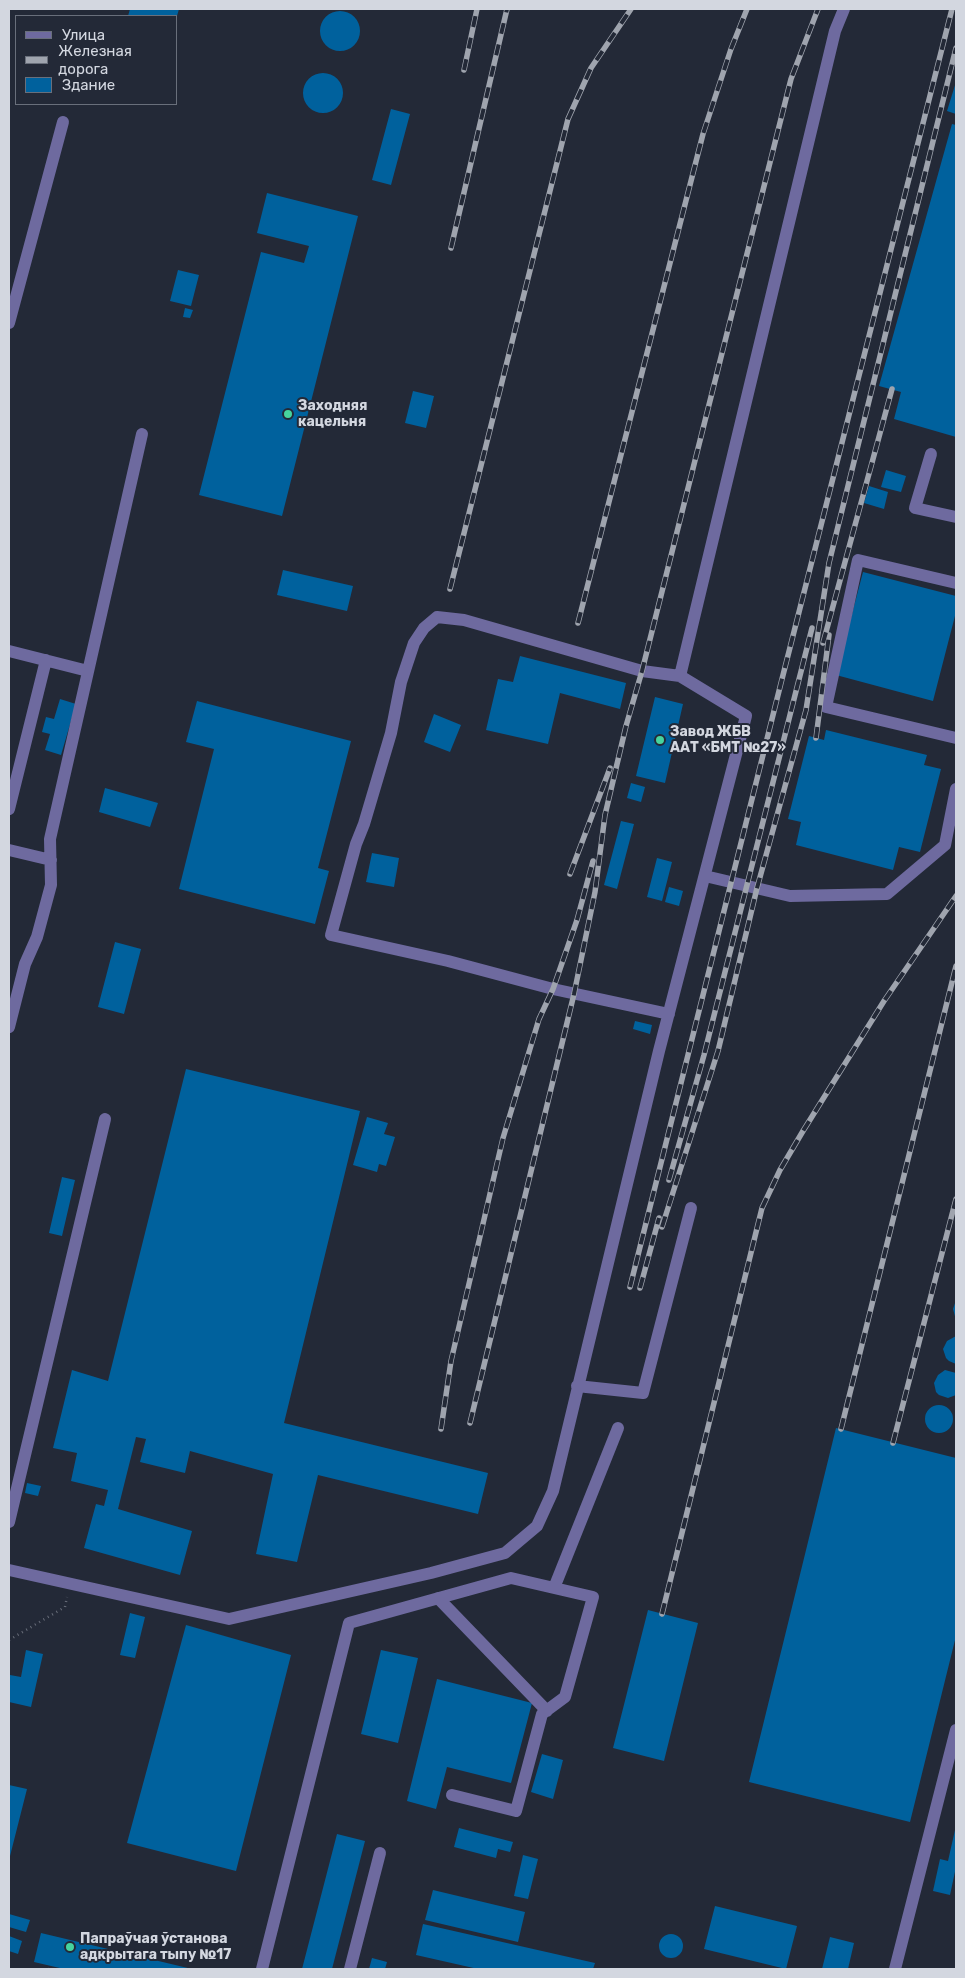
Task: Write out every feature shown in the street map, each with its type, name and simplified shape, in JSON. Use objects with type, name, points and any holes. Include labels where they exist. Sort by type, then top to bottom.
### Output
[{"type":"street","points":[[680,676],[835,31],[844,9]]},
{"type":"street","points":[[9,323],[63,122]]},
{"type":"street","points":[[9,1027],[25,964],[37,937],[50,885],[50,839],[142,434]]},
{"type":"street","points":[[931,454],[915,508],[956,517]]},
{"type":"street","points":[[956,583],[858,560],[826,707],[956,738]]},
{"type":"street","points":[[9,1570],[229,1619],[431,1573],[504,1553],[537,1526],[553,1490],[659,1051],[669,1014],[704,876],[746,716],[680,676],[642,671],[464,620],[436,617],[424,628],[411,651],[401,682],[391,732],[364,824],[356,844],[331,935],[448,961],[553,990],[669,1014]]},
{"type":"street","points":[[9,651],[88,671]]},
{"type":"street","points":[[9,809],[46,660]]},
{"type":"street","points":[[704,876],[790,896],[887,894],[945,845],[956,789]]},
{"type":"street","points":[[9,850],[51,860]]},
{"type":"street","points":[[9,1522],[105,1119]]},
{"type":"street","points":[[577,1386],[643,1393],[692,1208]]},
{"type":"street","points":[[554,1588],[618,1428]]},
{"type":"street","points":[[262,1969],[349,1623],[511,1578],[593,1597],[565,1697],[542,1714],[516,1810],[452,1795]]},
{"type":"street","points":[[438,1598],[548,1711]]},
{"type":"street","points":[[895,1969],[956,1730]]},
{"type":"street","points":[[350,1969],[380,1853]]},
{"type":"path","points":[[9,1640],[65,1607],[70,1584]]},
{"type":"building","points":[[130,9],[179,9],[177,15],[128,15]]},
{"type":"building","points":[[340,11],[351,14],[357,20],[360,31],[357,42],[351,48],[340,51],[329,48],[323,42],[320,31],[323,20],[329,14]]},
{"type":"building","points":[[323,73],[337,79],[343,93],[337,107],[323,113],[309,107],[303,93],[309,79]]},
{"type":"building","points":[[956,82],[956,114],[947,111]]},
{"type":"building","points":[[391,109],[410,114],[391,185],[372,180]]},
{"type":"building","points":[[952,124],[956,125],[956,437],[894,419],[901,392],[879,386]]},
{"type":"building","points":[[267,193],[358,216],[282,516],[199,495],[261,252],[304,263],[309,246],[257,233]]},
{"type":"building","points":[[178,270],[199,275],[191,306],[170,301]]},
{"type":"building","points":[[185,308],[193,310],[190,318],[183,317]]},
{"type":"building","points":[[413,391],[434,396],[426,428],[405,423]]},
{"type":"building","points":[[886,470],[906,476],[901,492],[881,487]]},
{"type":"building","points":[[869,486],[888,492],[884,509],[864,503]]},
{"type":"building","points":[[283,570],[353,586],[347,611],[277,595]]},
{"type":"building","points":[[863,572],[956,596],[956,612],[933,701],[836,675]]},
{"type":"building","points":[[520,656],[626,683],[620,709],[560,693],[548,744],[486,730],[498,679],[513,682]]},
{"type":"building","name":"Завод ЖБВ ААТ «БМТ №27»","points":[[655,697],[683,704],[665,783],[636,776]]},
{"type":"building","points":[[60,699],[76,704],[61,755],[45,750],[50,734],[42,732],[46,717],[54,719]]},
{"type":"building","points":[[197,701],[351,741],[318,868],[329,871],[315,924],[179,889],[214,749],[186,742]]},
{"type":"building","points":[[434,714],[461,725],[450,752],[424,742]]},
{"type":"building","points":[[826,730],[927,755],[924,765],[941,769],[920,852],[899,847],[893,870],[796,845],[801,822],[788,819],[809,736],[824,740]]},
{"type":"building","points":[[631,783],[645,787],[641,802],[627,798]]},
{"type":"building","points":[[105,788],[158,803],[150,827],[99,812]]},
{"type":"building","points":[[621,821],[634,824],[617,889],[604,885]]},
{"type":"building","points":[[372,853],[399,858],[394,887],[366,882]]},
{"type":"building","points":[[657,858],[672,862],[662,901],[647,897]]},
{"type":"building","points":[[669,887],[683,891],[679,906],[665,902]]},
{"type":"building","points":[[115,942],[141,949],[124,1014],[98,1007]]},
{"type":"building","points":[[635,1021],[652,1025],[650,1034],[633,1029]]},
{"type":"building","points":[[186,1069],[360,1111],[284,1423],[488,1473],[478,1514],[318,1475],[297,1562],[256,1554],[273,1474],[190,1451],[185,1473],[140,1462],[146,1439],[136,1437],[118,1509],[192,1531],[180,1575],[84,1548],[96,1504],[104,1506],[108,1490],[71,1481],[77,1453],[53,1448],[72,1370],[108,1381]]},
{"type":"building","points":[[367,1117],[388,1123],[384,1134],[395,1137],[386,1166],[379,1164],[377,1172],[353,1165]]},
{"type":"building","points":[[62,1177],[75,1180],[62,1236],[49,1233]]},
{"type":"building","points":[[956,1300],[956,1320],[953,1309]]},
{"type":"building","points":[[956,1336],[956,1364],[946,1358],[943,1349],[947,1341]]},
{"type":"building","points":[[945,1370],[956,1373],[956,1395],[948,1398],[936,1392],[934,1383],[938,1375]]},
{"type":"building","points":[[939,1405],[949,1409],[953,1419],[949,1429],[939,1433],[929,1429],[925,1419],[929,1409]]},
{"type":"building","points":[[836,1428],[956,1458],[956,1636],[910,1822],[749,1782]]},
{"type":"building","points":[[27,1483],[41,1486],[38,1496],[25,1493]]},
{"type":"building","points":[[648,1610],[698,1623],[664,1761],[613,1748]]},
{"type":"building","points":[[130,1613],[145,1617],[135,1658],[120,1655]]},
{"type":"building","points":[[186,1625],[291,1655],[236,1871],[127,1843]]},
{"type":"building","points":[[26,1650],[43,1654],[31,1707],[9,1702],[10,1675],[21,1677]]},
{"type":"building","points":[[381,1650],[418,1658],[398,1743],[361,1734]]},
{"type":"building","points":[[437,1679],[532,1703],[511,1783],[447,1767],[436,1809],[407,1801]]},
{"type":"building","points":[[542,1754],[563,1760],[553,1799],[531,1792]]},
{"type":"building","points":[[9,1785],[27,1789],[9,1860]]},
{"type":"building","points":[[459,1828],[513,1842],[510,1852],[498,1849],[496,1858],[454,1847]]},
{"type":"building","points":[[955,1830],[956,1867],[950,1895],[933,1891],[940,1859],[948,1861]]},
{"type":"building","points":[[337,1834],[365,1841],[332,1969],[302,1969]]},
{"type":"building","points":[[523,1855],[538,1859],[528,1899],[514,1896]]},
{"type":"building","points":[[433,1890],[525,1912],[518,1942],[425,1920]]},
{"type":"building","points":[[715,1906],[797,1926],[786,1969],[704,1949]]},
{"type":"building","points":[[9,1914],[30,1920],[26,1932],[9,1927]]},
{"type":"building","points":[[423,1924],[595,1963],[593,1969],[478,1969],[416,1955]]},
{"type":"building","name":"Папраўчая ўстанова адкрытага тыпу №17","points":[[41,1933],[192,1969],[64,1969],[34,1962]]},
{"type":"building","points":[[671,1934],[679,1938],[683,1946],[679,1954],[671,1958],[663,1954],[659,1946],[663,1938]]},
{"type":"building","points":[[9,1936],[22,1941],[18,1954],[9,1951]]},
{"type":"building","points":[[830,1937],[854,1943],[848,1969],[822,1969]]},
{"type":"building","points":[[372,1958],[387,1962],[385,1969],[369,1969]]},
{"type":"railway","points":[[464,70],[477,9]]},
{"type":"railway","points":[[451,248],[507,9]]},
{"type":"railway","points":[[450,589],[568,119],[591,68],[631,9]]},
{"type":"railway","points":[[578,623],[703,134],[731,49],[747,9]]},
{"type":"railway","points":[[470,1423],[574,994],[595,892],[605,815],[626,726],[642,671],[791,79],[818,9]]},
{"type":"railway","points":[[630,1287],[952,9]]},
{"type":"railway","points":[[662,1227],[718,1051],[757,888],[806,710],[829,563],[956,48]]},
{"type":"railway","points":[[823,643],[892,389]]},
{"type":"railway","points":[[669,1180],[704,1055],[812,628]]},
{"type":"railway","points":[[816,738],[829,635]]},
{"type":"railway","points":[[570,874],[610,768]]},
{"type":"railway","points":[[441,1429],[451,1361],[503,1138],[539,1019],[553,989],[577,920],[593,861]]},
{"type":"railway","points":[[662,1614],[762,1208],[780,1170],[803,1131],[884,1001],[956,896]]},
{"type":"railway","points":[[841,1429],[956,966]]},
{"type":"railway","points":[[893,1443],[956,1199]]},
{"type":"railway","points":[[640,1288],[659,1218]]},
{"type":"place","name":"Заходняя кацельня","points":[[288,414]]},
{"type":"place","name":"Завод ЖБВ ААТ «БМТ №27»","points":[[660,740]]},
{"type":"place","name":"Папраўчая ўстанова адкрытага тыпу №17","points":[[70,1947]]}]
